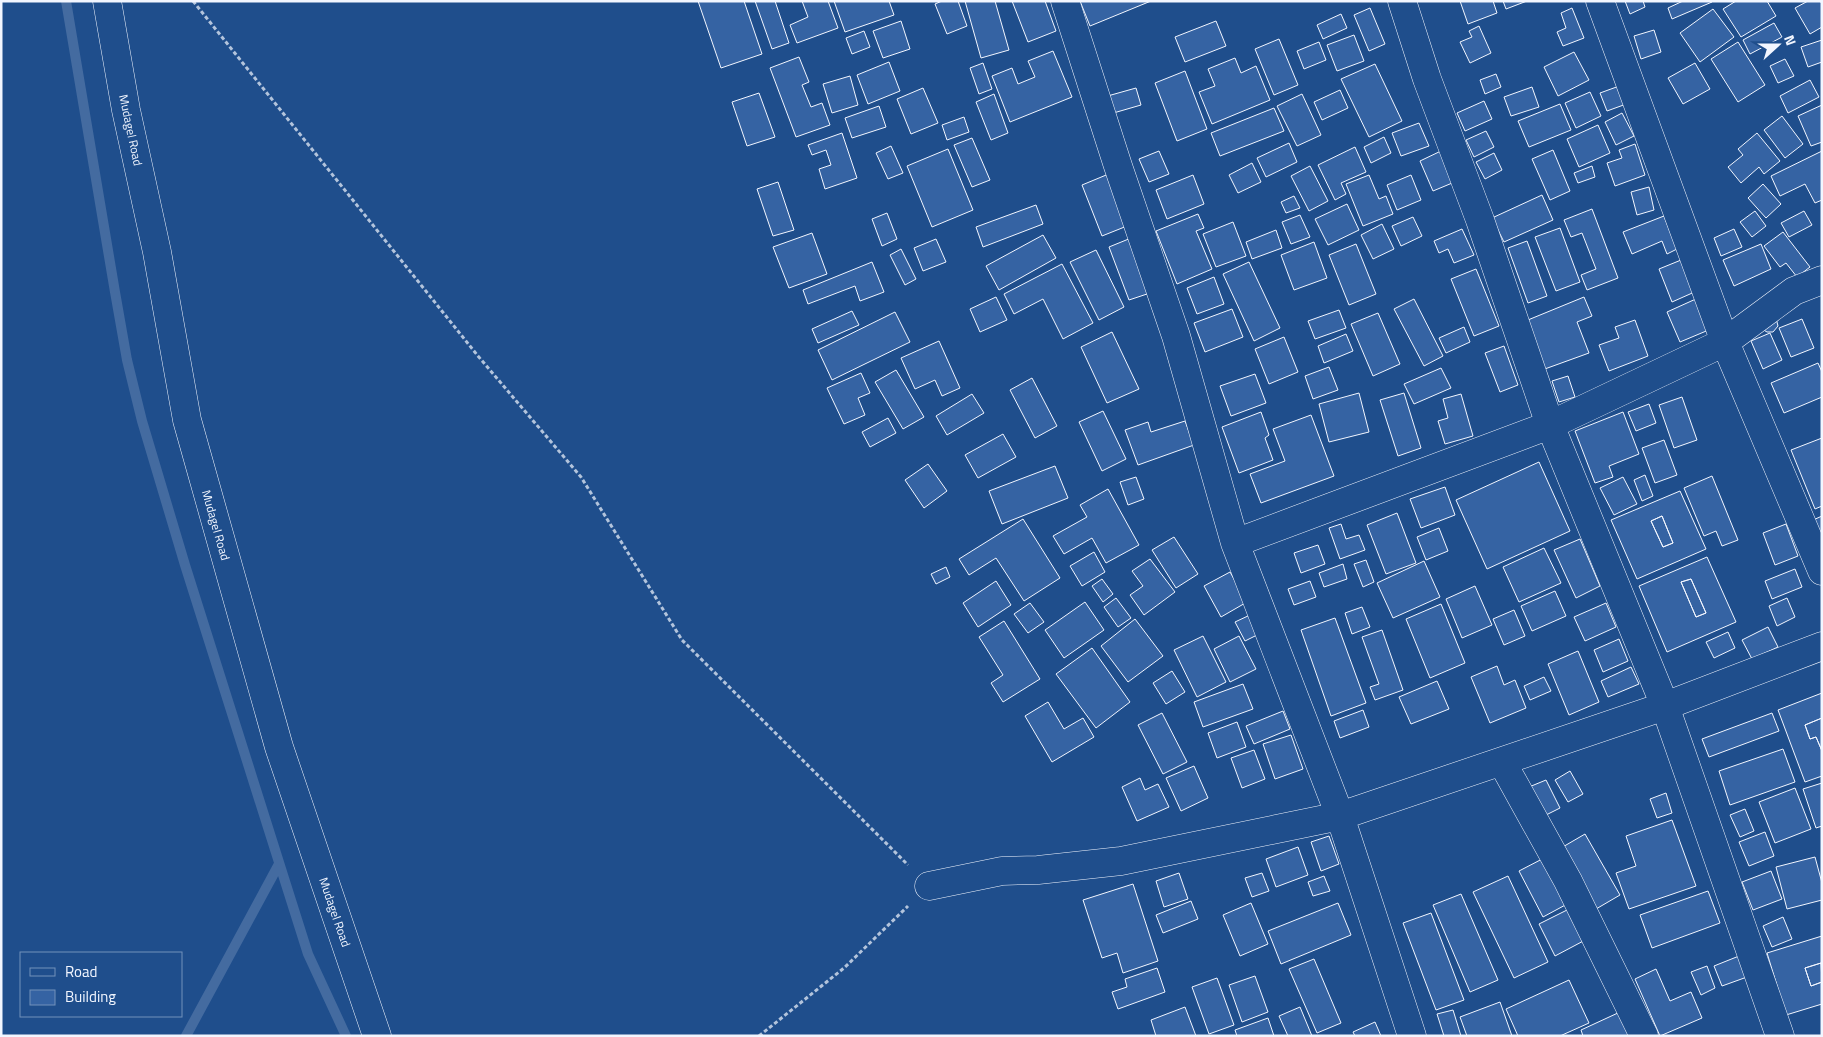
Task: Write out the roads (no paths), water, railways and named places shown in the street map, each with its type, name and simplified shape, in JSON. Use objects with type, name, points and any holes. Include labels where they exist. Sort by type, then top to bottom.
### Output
[{"type":"street","name":"Mudagel Road","points":[[107,1],[126,110],[157,252],[187,420],[279,747],[377,1036]]},
{"type":"street","points":[[1066,1],[1118,166],[1176,336],[1235,543],[1340,816],[1412,1036]]},
{"type":"street","points":[[1402,1],[1427,79],[1483,229],[1550,425],[1665,706],[1780,1036]]},
{"type":"street","points":[[1600,1],[1725,342],[1822,571]]},
{"type":"street","points":[[1235,543],[1550,425],[1725,342],[1794,291],[1822,280]]},
{"type":"street","points":[[929,886],[1002,871],[1038,870],[1121,861],[1340,816],[1665,706],[1822,646]]},
{"type":"street","points":[[1502,762],[1568,881],[1644,1036]]},
{"type":"waterway","points":[[66,1],[127,360],[142,421],[185,565],[308,954],[346,1036]]},
{"type":"waterway","points":[[186,1036],[279,864]]}]
